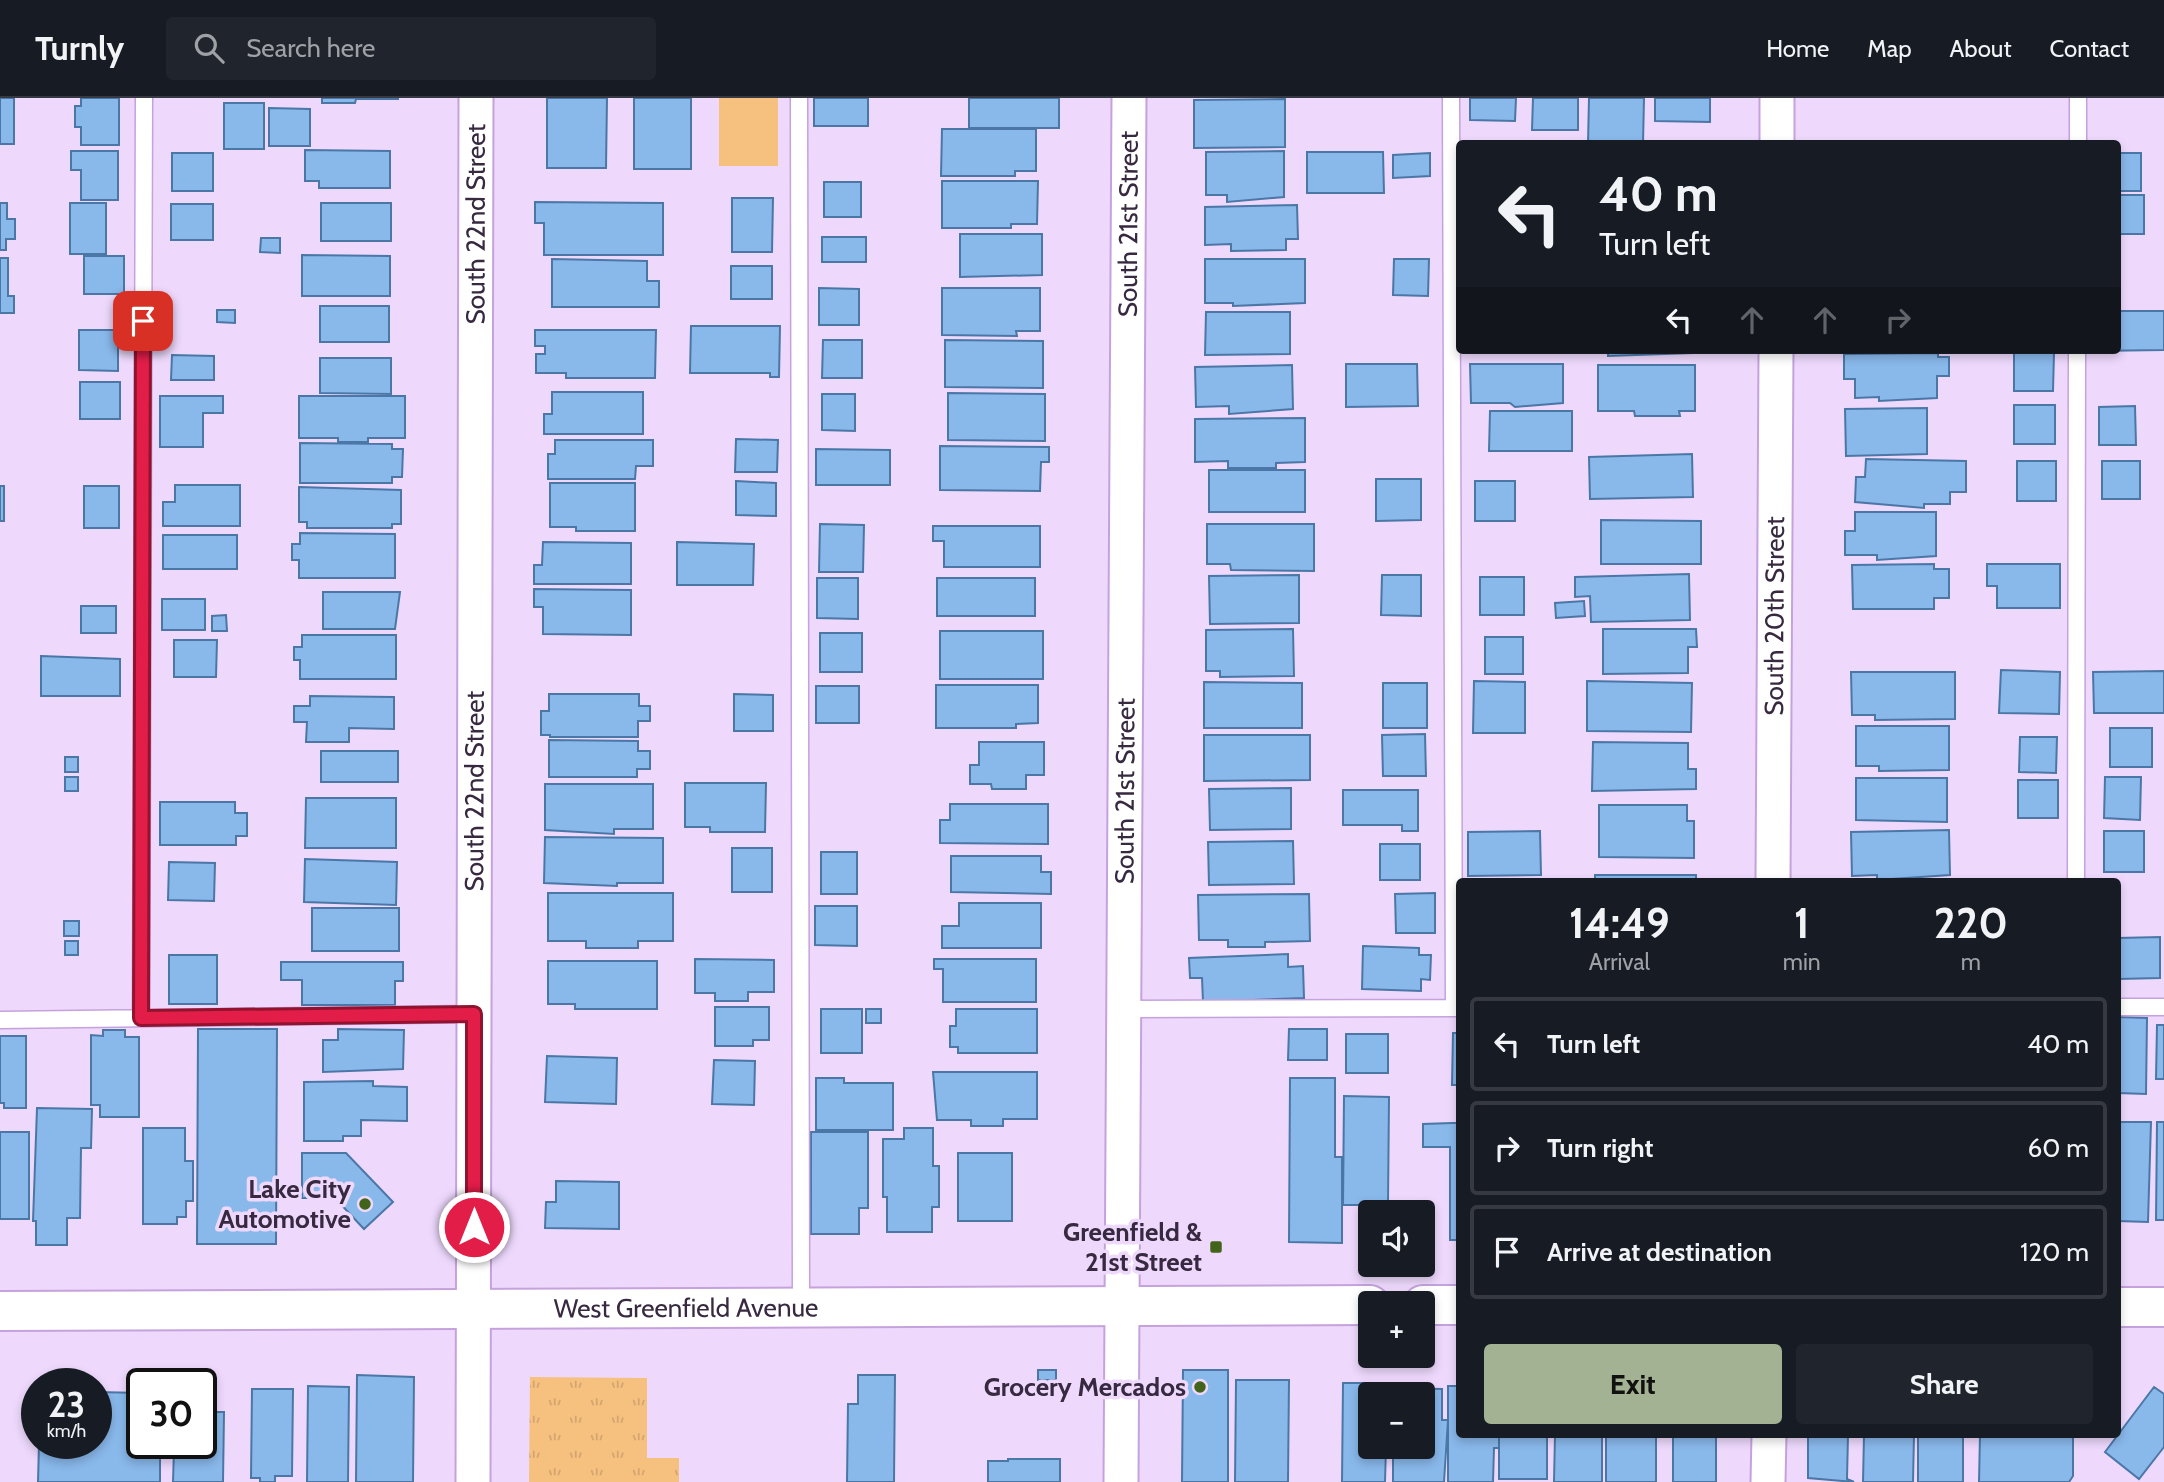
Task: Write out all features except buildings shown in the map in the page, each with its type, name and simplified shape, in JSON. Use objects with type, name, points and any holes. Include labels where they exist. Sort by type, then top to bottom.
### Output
[{"type":"main road","name":"West Greenfield Avenue","points":[[0,1311],[1358,1305]]},
{"type":"main road","points":[[1435,1305],[1456,1305]]},
{"type":"main road","points":[[2121,1307],[2164,1307]]},
{"type":"street","name":"South 22nd Street","points":[[473,1482],[476,98]]},
{"type":"street","name":"South 21st Street","points":[[1121,1482],[1129,98]]},
{"type":"street","points":[[1777,98],[1777,140]]},
{"type":"street","name":"South 20th Street","points":[[1773,878],[1776,354]]},
{"type":"street","points":[[1768,1482],[1769,1438]]},
{"type":"lane","points":[[141,1018],[144,98]]},
{"type":"lane","points":[[799,98],[801,1307]]},
{"type":"lane","points":[[1451,98],[1456,878]]},
{"type":"lane","points":[[2078,98],[2078,140]]},
{"type":"lane","points":[[2076,878],[2077,354]]},
{"type":"lane","points":[[2121,1007],[2164,1007]]},
{"type":"lane","points":[[1125,1009],[1456,1008]]},
{"type":"lane","points":[[0,1020],[474,1014]]},
{"type":"green space","points":[[719,98],[778,98],[778,166],[719,166]]},
{"type":"green space","points":[[530,1377],[647,1378],[647,1458],[679,1458],[679,1482],[529,1482]]},
{"type":"place","name":"Lake City Automotive","points":[[365,1204]]},
{"type":"place","name":"Greenfield & 21st Street","points":[[1216,1247]]},
{"type":"place","name":"Grocery Mercados","points":[[1200,1387]]},
{"type":"route","points":[[143,321],[141,1018],[474,1014],[474,1227]]}]
